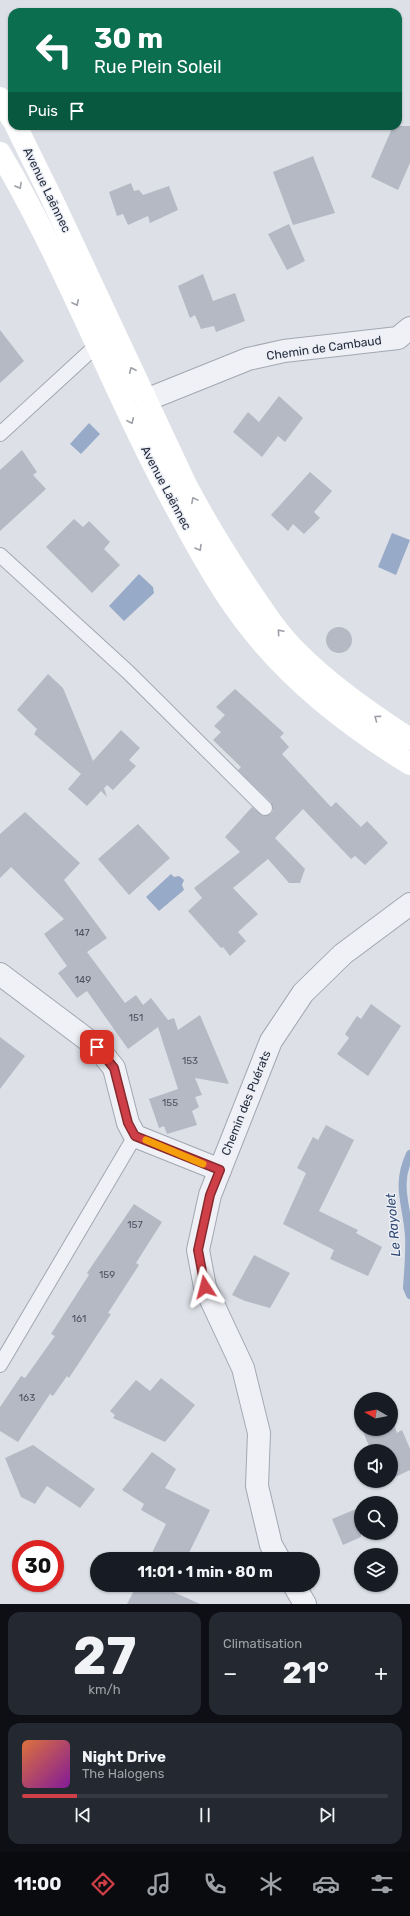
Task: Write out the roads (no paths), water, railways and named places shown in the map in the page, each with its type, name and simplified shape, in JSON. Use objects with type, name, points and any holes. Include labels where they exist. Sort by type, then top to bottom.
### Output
[{"type":"main road","points":[[0,98],[8,112]]},
{"type":"main road","name":"Avenue Laënnec","points":[[18,130],[52,199],[186,485],[210,531],[267,616],[299,654],[336,686],[378,719],[410,740]]},
{"type":"main road","name":"Avenue Laënnec","points":[[0,153],[32,210],[142,444],[189,533],[226,593],[254,634],[289,672],[324,703],[372,741],[410,764]]},
{"type":"street","name":"Chemin de Cambaud","points":[[146,400],[248,359],[284,351],[398,338],[410,328]]},
{"type":"street","name":"Chemin des Puérats","points":[[275,1552],[271,1545],[257,1486],[259,1433],[243,1368],[205,1287],[198,1250],[210,1195],[271,1041],[303,992],[343,954],[410,904]]},
{"type":"street","points":[[0,974],[97,1047],[114,1068],[128,1123],[135,1136],[220,1170]]},
{"type":"street","points":[[298,1592],[305,1604]]},
{"type":"lane","points":[[0,434],[96,346]]},
{"type":"lane","points":[[0,554],[128,672],[265,808]]},
{"type":"lane","points":[[0,1365],[135,1136]]},
{"type":"water","points":[[89,423],[100,434],[81,454],[70,444]]},
{"type":"water","points":[[392,533],[410,540],[396,575],[378,567]]},
{"type":"water","points":[[139,574],[153,587],[154,593],[124,621],[109,606]]},
{"type":"water","points":[[171,874],[174,877],[179,876],[184,880],[182,885],[184,890],[159,911],[146,897]]},
{"type":"waterway","name":"Le Rayolet","points":[[410,1154],[403,1176],[403,1195],[409,1236],[407,1288],[410,1295]]}]
